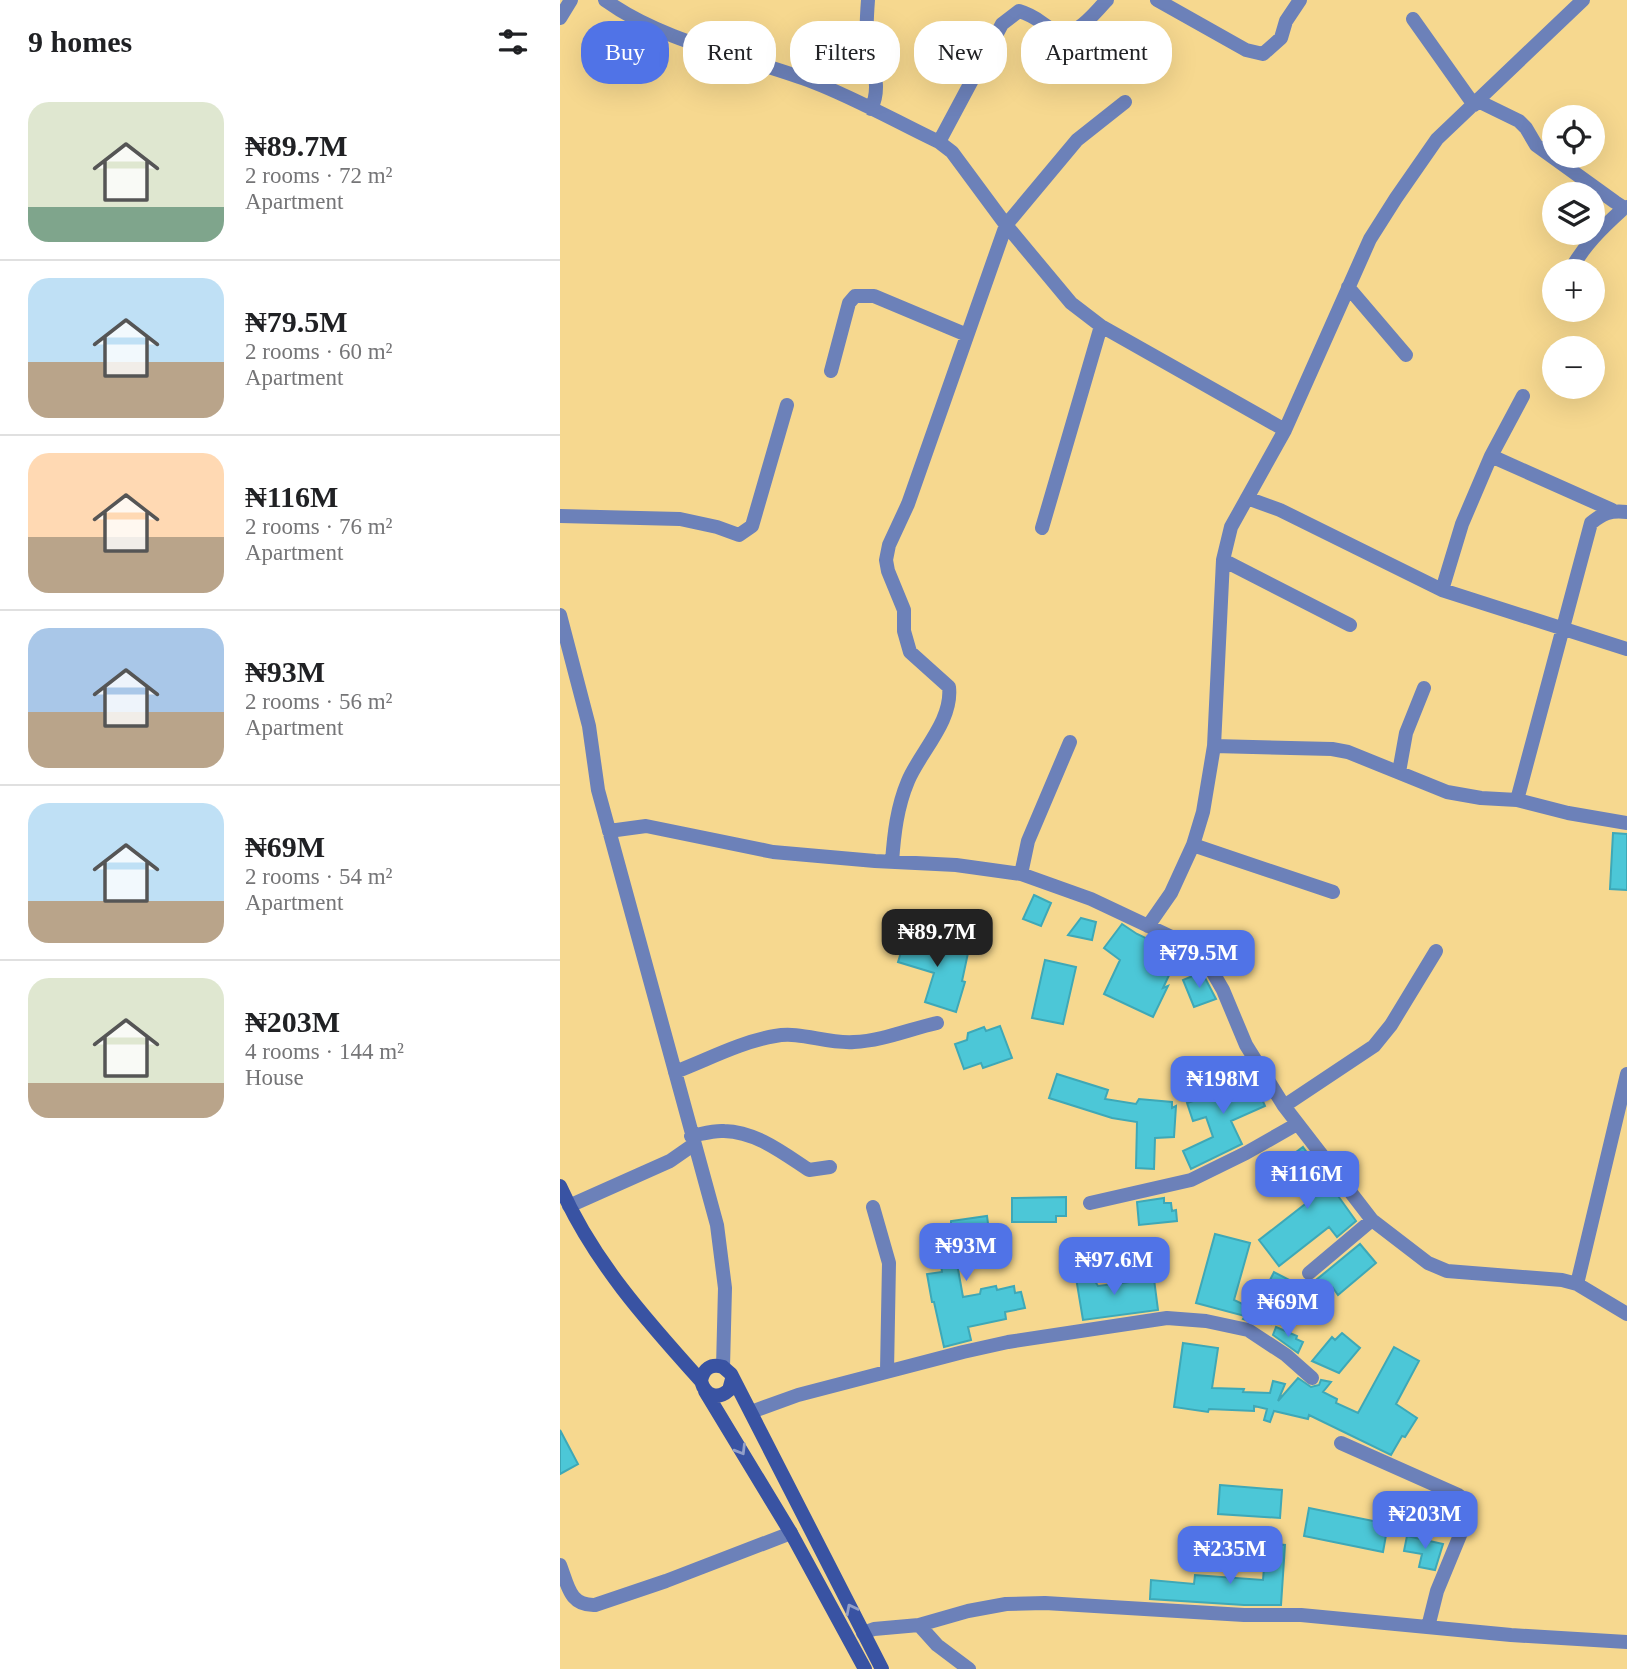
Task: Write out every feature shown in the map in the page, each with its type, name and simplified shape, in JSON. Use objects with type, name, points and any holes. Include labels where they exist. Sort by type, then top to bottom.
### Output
[{"type":"main road","points":[[560,1186],[574,1218],[611,1276],[703,1386],[715,1396],[720,1395],[729,1390],[732,1379]]},
{"type":"main road","points":[[865,1669],[791,1533],[703,1386],[704,1371],[708,1368],[723,1367],[731,1374],[883,1669]]},
{"type":"street","points":[[560,18],[571,0]]},
{"type":"street","points":[[605,0],[652,26],[690,41],[813,82],[939,142],[952,152],[1006,225],[1071,303],[1101,326],[1285,430]]},
{"type":"street","points":[[868,0],[867,38],[877,85],[871,108]]},
{"type":"street","points":[[939,142],[1002,24],[1019,11],[1034,16],[1053,30],[1065,33],[1079,28],[1107,0]]},
{"type":"street","points":[[1157,0],[1246,50],[1264,54],[1281,38],[1286,21],[1300,0]]},
{"type":"street","points":[[1148,926],[1171,893],[1193,845],[1203,812],[1214,746],[1223,560],[1231,527],[1285,430],[1370,239],[1396,198],[1437,139],[1583,0]]},
{"type":"street","points":[[1413,19],[1476,103],[1519,121],[1536,145],[1626,208],[1592,237],[1576,259]]},
{"type":"street","points":[[892,862],[895,821],[908,780],[944,716],[950,695],[948,687],[909,653],[904,631],[904,610],[888,571],[888,545],[908,503],[1006,225],[1077,140],[1125,102]]},
{"type":"street","points":[[1348,288],[1406,355]]},
{"type":"street","points":[[831,371],[849,303],[855,296],[874,296],[967,335]]},
{"type":"street","points":[[1042,528],[1101,326]]},
{"type":"street","points":[[1442,590],[1462,524],[1490,456],[1523,396]]},
{"type":"street","points":[[560,516],[680,519],[740,535],[752,526],[787,405]]},
{"type":"street","points":[[1490,456],[1620,511]]},
{"type":"street","points":[[1247,498],[1280,510],[1442,590],[1627,649]]},
{"type":"street","points":[[1517,800],[1591,523],[1602,514],[1620,511]]},
{"type":"street","points":[[1223,560],[1350,625]]},
{"type":"street","points":[[560,615],[589,726],[598,790],[717,1226],[725,1288],[723,1367]]},
{"type":"street","points":[[1399,772],[1406,733],[1424,688]]},
{"type":"street","points":[[1021,874],[1028,841],[1070,742]]},
{"type":"street","points":[[1214,746],[1332,749],[1348,752],[1447,792],[1481,798],[1517,800],[1568,813],[1627,823]]},
{"type":"street","points":[[609,831],[646,826],[773,852],[892,862],[956,864],[1021,874],[1091,900],[1178,940],[1209,964],[1246,1045],[1284,1106],[1371,1220],[1428,1263],[1447,1271],[1550,1279],[1577,1284],[1627,1314]]},
{"type":"street","points":[[1193,845],[1333,892]]},
{"type":"street","points":[[1284,1106],[1374,1046],[1391,1025],[1436,951]]},
{"type":"street","points":[[675,1072],[728,1050],[777,1035],[799,1034],[824,1041],[855,1042],[937,1023]]},
{"type":"street","points":[[1577,1284],[1627,1074]]},
{"type":"street","points":[[1090,1203],[1191,1180],[1297,1124]]},
{"type":"street","points":[[569,1206],[670,1161],[692,1140],[723,1130],[749,1135],[778,1149],[809,1170],[830,1167]]},
{"type":"street","points":[[873,1208],[889,1263],[887,1371]]},
{"type":"street","points":[[1309,1273],[1371,1220]]},
{"type":"street","points":[[751,1412],[798,1395],[1008,1342],[1167,1318],[1206,1321],[1248,1331],[1286,1355],[1311,1378]]},
{"type":"street","points":[[1341,1443],[1458,1494],[1469,1503],[1470,1511],[1437,1591],[1428,1627]]},
{"type":"street","points":[[560,1565],[574,1600],[583,1606],[595,1605],[791,1533]]},
{"type":"street","points":[[863,1633],[874,1629],[919,1625],[968,1611],[1006,1604],[1045,1603],[1244,1615],[1301,1615],[1627,1642]]},
{"type":"street","points":[[919,1625],[937,1645],[968,1669]]},
{"type":"building","points":[[1613,833],[1627,834],[1627,890],[1610,889]]},
{"type":"building","points":[[1034,895],[1051,903],[1041,926],[1023,919]]},
{"type":"building","points":[[1081,918],[1096,922],[1092,940],[1068,935]]},
{"type":"building","points":[[1122,924],[1179,954],[1153,1017],[1104,994],[1120,960],[1104,948]]},
{"type":"building","points":[[907,933],[939,943],[956,944],[955,951],[968,953],[962,981],[965,982],[956,1012],[925,1002],[934,973],[898,962]]},
{"type":"building","points":[[1045,960],[1076,967],[1063,1024],[1032,1018]]},
{"type":"building","points":[[1203,974],[1216,999],[1194,1007],[1183,980]]},
{"type":"building","points":[[1000,1026],[1012,1058],[983,1068],[981,1063],[964,1069],[955,1044],[967,1040],[968,1033],[984,1027],[986,1031]]},
{"type":"building","points":[[1245,1061],[1251,1072],[1246,1074],[1254,1092],[1259,1092],[1265,1106],[1231,1121],[1242,1144],[1191,1169],[1183,1151],[1213,1137],[1206,1117],[1193,1121],[1187,1103],[1234,1088],[1226,1069]]},
{"type":"building","points":[[1057,1074],[1108,1090],[1105,1099],[1136,1104],[1139,1099],[1172,1102],[1172,1108],[1176,1106],[1174,1137],[1155,1138],[1154,1169],[1136,1168],[1137,1122],[1112,1118],[1049,1098]]},
{"type":"building","points":[[1303,1147],[1356,1221],[1337,1237],[1329,1227],[1279,1266],[1259,1240],[1309,1201],[1280,1164]]},
{"type":"building","points":[[1066,1197],[1066,1216],[1056,1216],[1056,1222],[1012,1222],[1012,1198]]},
{"type":"building","points":[[1164,1198],[1164,1203],[1171,1203],[1172,1211],[1176,1210],[1177,1221],[1139,1225],[1137,1202]]},
{"type":"building","points":[[987,1216],[992,1254],[956,1258],[963,1297],[980,1294],[981,1289],[996,1286],[997,1290],[1014,1286],[1015,1293],[1021,1292],[1025,1308],[1005,1312],[1006,1319],[968,1327],[971,1340],[944,1347],[927,1274],[942,1272],[936,1228],[951,1226],[951,1221]]},
{"type":"building","points":[[1215,1234],[1250,1243],[1234,1300],[1255,1310],[1274,1272],[1299,1285],[1280,1324],[1272,1320],[1271,1324],[1256,1320],[1255,1323],[1243,1319],[1245,1316],[1196,1303]]},
{"type":"building","points":[[1360,1244],[1376,1263],[1338,1295],[1333,1288],[1327,1293],[1316,1280]]},
{"type":"building","points":[[1080,1268],[1088,1270],[1098,1286],[1154,1279],[1158,1310],[1083,1320],[1075,1272]]},
{"type":"building","points":[[1276,1327],[1297,1336],[1296,1339],[1303,1342],[1298,1353],[1273,1335]]},
{"type":"building","points":[[1342,1333],[1360,1348],[1339,1373],[1312,1361],[1332,1337],[1335,1340]]},
{"type":"building","points":[[1183,1343],[1218,1348],[1212,1388],[1270,1393],[1273,1381],[1285,1384],[1278,1401],[1298,1378],[1311,1387],[1319,1385],[1321,1380],[1331,1382],[1323,1392],[1337,1399],[1336,1403],[1358,1413],[1394,1347],[1419,1361],[1396,1404],[1417,1418],[1391,1455],[1309,1415],[1308,1419],[1274,1411],[1270,1422],[1264,1420],[1267,1409],[1254,1406],[1254,1411],[1209,1409],[1208,1412],[1174,1407]]},
{"type":"building","points":[[560,1430],[578,1464],[560,1474]]},
{"type":"building","points":[[1220,1485],[1282,1490],[1280,1518],[1218,1514]]},
{"type":"building","points":[[1309,1508],[1388,1524],[1383,1552],[1304,1536]]},
{"type":"building","points":[[1407,1536],[1443,1544],[1435,1570],[1419,1567],[1422,1554],[1404,1551]]},
{"type":"building","points":[[1266,1543],[1285,1545],[1281,1605],[1150,1599],[1151,1580],[1194,1584],[1195,1575],[1263,1580]]}]
